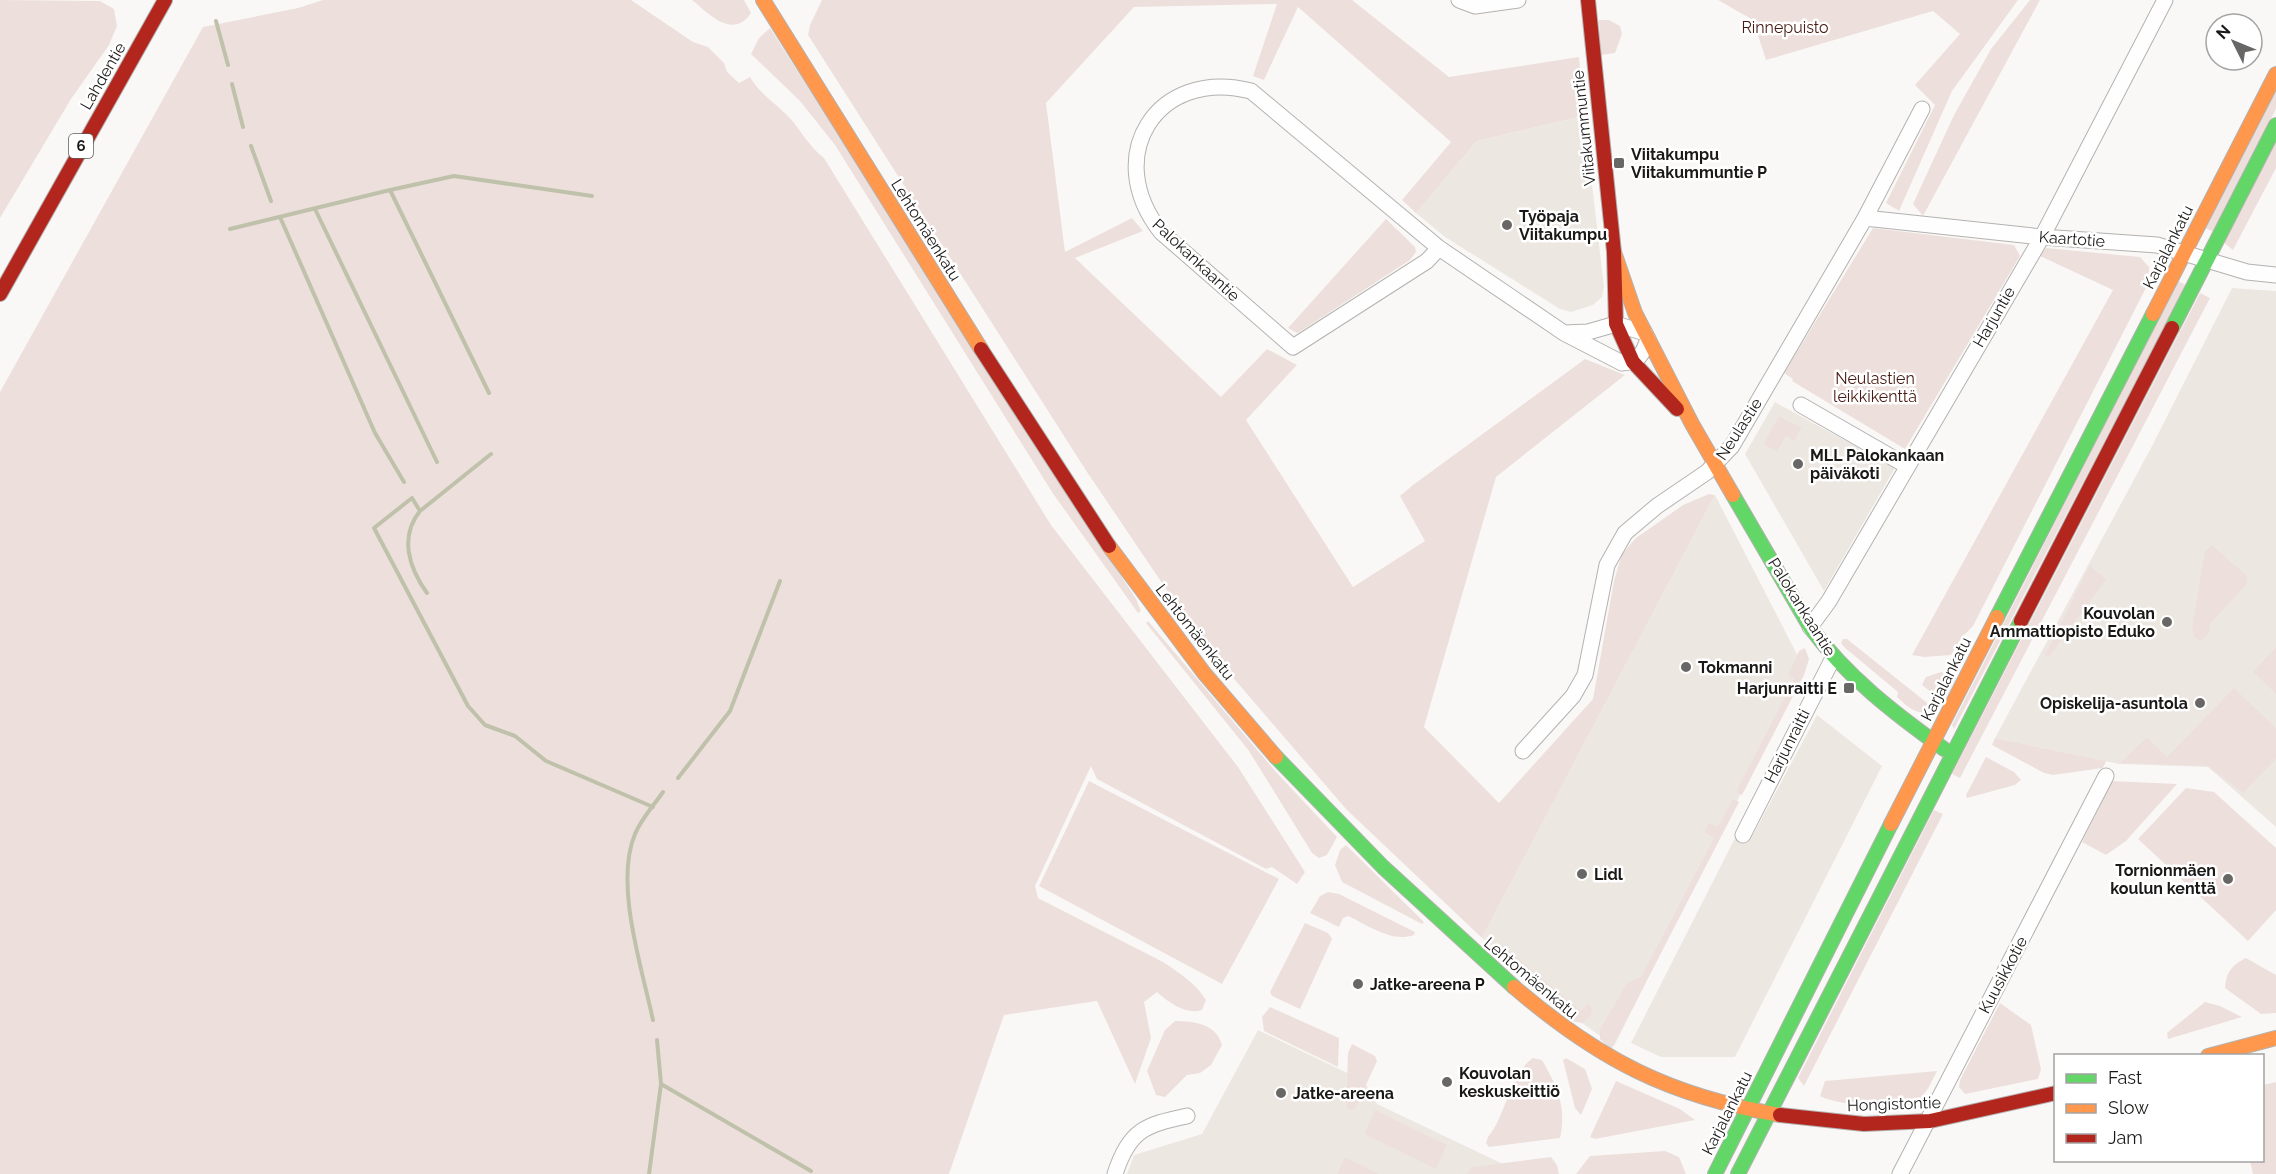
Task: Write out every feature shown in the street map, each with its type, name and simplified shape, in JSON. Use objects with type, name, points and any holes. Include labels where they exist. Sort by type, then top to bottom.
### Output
[{"type":"main road","name":"Lahdentie","points":[[0,294],[165,0]]},
{"type":"main road","name":"Lehtomäenkatu","points":[[763,0],[1080,506],[1173,634],[1271,750],[1401,885],[1475,952],[1583,1043],[1655,1082],[1715,1101],[1768,1111]]},
{"type":"main road","name":"Viitakummuntie","points":[[1588,0],[1614,252],[1616,324],[1633,362]]},
{"type":"main road","name":"Karjalankatu","points":[[1715,1174],[1933,741],[2276,74]]},
{"type":"main road","points":[[1738,1174],[1768,1111],[2276,125]]},
{"type":"main road","name":"Viitakummuntie","points":[[1614,252],[1646,336]]},
{"type":"main road","name":"Palokankaantie","points":[[1646,336],[1692,424],[1717,463],[1810,627],[1833,658],[1872,694],[1952,755]]},
{"type":"main road","name":"Palokankaantie","points":[[1633,362],[1692,424]]},
{"type":"main road","points":[[2216,1054],[2276,1038]]},
{"type":"main road","name":"Hongistontie","points":[[1768,1111],[1845,1123],[1926,1122],[2054,1093]]},
{"type":"street","points":[[1459,0],[1475,6],[1518,0]]},
{"type":"street","name":"Harjuntie","points":[[1810,627],[1829,601],[2042,237],[2165,0]]},
{"type":"street","name":"Palokankaantie","points":[[1439,248],[1427,261],[1293,347],[1161,232],[1150,219],[1141,201],[1136,181],[1135,159],[1139,142],[1156,114],[1186,93],[1219,86],[1251,90],[1439,248],[1564,333],[1606,357],[1622,363],[1633,362]]},
{"type":"street","name":"Neulastie","points":[[1523,751],[1573,696],[1585,675],[1601,588],[1616,547],[1640,519],[1717,463],[1732,446],[1865,218],[1922,110]]},
{"type":"street","name":"Kaartotie","points":[[1865,218],[2042,237],[2157,245],[2247,273],[2276,274]]},
{"type":"street","points":[[1564,333],[1588,332],[1616,324],[1646,336],[1644,351],[1633,362]]},
{"type":"street","points":[[1801,405],[1907,466]]},
{"type":"street","name":"Harjunraitti","points":[[1743,835],[1833,658]]},
{"type":"street","name":"Kuusikkotie","points":[[1900,1174],[2106,776]]},
{"type":"street","points":[[1115,1174],[1126,1146],[1135,1134],[1144,1127],[1187,1116]]},
{"type":"shaded area","points":[[1584,116],[1604,287],[1602,297],[1593,305],[1571,312],[1560,309],[1445,237],[1416,213],[1477,141]]},
{"type":"shaded area","name":"Kouvolan Ammattiopisto Eduko","points":[[2232,288],[2276,291],[2276,827],[2208,767],[2119,764],[1995,738],[2152,446]]},
{"type":"shaded area","points":[[1775,402],[1895,468],[1824,591],[1745,454]]},
{"type":"shaded area","points":[[1715,495],[1804,668],[1614,1046],[1560,1007],[1482,938]]},
{"type":"shaded area","points":[[1817,715],[1882,766],[1735,1057],[1661,1057],[1631,1043],[1735,838],[1753,835]]},
{"type":"shaded area","points":[[1258,1030],[1364,1081],[1377,1104],[1524,1174],[1127,1174],[1134,1155],[1202,1134]]},
{"type":"green space","points":[[0,0],[100,1],[114,9],[117,26],[109,45],[71,99],[0,218]]},
{"type":"green space","points":[[323,0],[631,0],[693,42],[708,47],[724,63],[727,72],[739,83],[750,77],[762,93],[792,120],[813,148],[824,158],[1051,525],[1238,767],[1305,872],[1297,884],[1272,867],[1266,869],[1097,779],[1091,766],[1035,886],[1038,898],[1163,962],[1181,974],[1206,1000],[1202,1010],[1196,1011],[1178,1007],[1157,992],[1144,1002],[1151,1038],[1135,1084],[1097,1001],[1004,1015],[949,1174],[0,1174],[0,392],[203,27],[298,8]]},
{"type":"green space","points":[[692,0],[744,0],[751,13],[744,21],[729,24],[713,17]]},
{"type":"green space","points":[[822,0],[1352,0],[1449,77],[1579,57],[1584,116],[1477,141],[1416,213],[1402,200],[1451,142],[1298,7],[1264,80],[1253,76],[1277,4],[1134,7],[1046,103],[1065,252],[1132,218],[1143,231],[1075,258],[1221,397],[1267,349],[1297,365],[1246,420],[1353,587],[1425,541],[1400,496],[1413,485],[1585,359],[1625,375],[1496,477],[1424,727],[1499,803],[1593,699],[1614,581],[1622,554],[1636,538],[1683,505],[1709,494],[1715,495],[1482,938],[1346,809],[1189,623],[1087,472],[808,35],[810,25]]},
{"type":"green space","name":"Rinnepuisto","points":[[1718,0],[2018,0],[1952,91],[1899,211],[1886,203],[1935,105],[1915,85],[1960,34],[1933,11],[1766,60],[1753,20]]},
{"type":"green space","points":[[2030,0],[2040,0],[1923,216],[1913,204],[1954,115],[1991,49]]},
{"type":"green space","points":[[1599,20],[1609,20],[1620,26],[1622,34],[1615,53],[1601,55]]},
{"type":"green space","points":[[770,28],[1136,599],[1141,611],[1138,613],[1052,492],[835,145],[800,101],[751,54],[759,38]]},
{"type":"green space","points":[[2276,91],[2276,109],[2214,232],[2205,228]]},
{"type":"green space","points":[[2276,141],[2276,168],[2233,250],[2223,242]]},
{"type":"green space","points":[[1386,219],[1415,247],[1416,252],[1410,260],[1301,331],[1297,333],[1288,328]]},
{"type":"green space","name":"Neulastien leikkikenttä","points":[[1873,228],[2014,245],[2020,256],[1905,449],[1792,381],[1793,379],[1784,373]]},
{"type":"green space","points":[[2046,248],[2140,257],[2149,267],[2149,282],[1973,626],[1962,637],[1951,655],[1924,657],[1912,655],[2113,290],[2040,256]]},
{"type":"green space","points":[[2178,281],[2186,285],[1954,729],[1952,725]]},
{"type":"green space","points":[[2200,293],[2210,298],[1960,778],[1952,774]]},
{"type":"green space","points":[[1779,416],[1802,428],[1794,441],[1786,436],[1777,452],[1763,444]]},
{"type":"green space","points":[[2212,545],[2247,576],[2246,585],[2210,624],[2209,633],[2201,641],[2195,638],[2192,628],[2205,551]]},
{"type":"green space","points":[[2090,565],[2106,580],[2049,657],[2045,655]]},
{"type":"green space","points":[[1148,621],[1276,772],[1337,837],[1327,855],[1319,858],[1312,853],[1249,751],[1146,623]]},
{"type":"green space","points":[[1843,639],[1847,639],[1936,710],[1924,713],[1915,711],[1906,705],[1897,697],[1898,692],[1844,647],[1841,643]]},
{"type":"green space","points":[[2276,647],[2276,694],[2253,672]]},
{"type":"green space","points":[[1805,648],[1809,659],[1804,675],[1742,795],[1736,792],[1794,679],[1788,675],[1799,651]]},
{"type":"green space","points":[[1941,672],[1956,678],[1944,702],[1922,685],[1926,677]]},
{"type":"green space","points":[[2234,688],[2276,728],[2276,759],[2243,793],[2208,766],[2120,763],[2147,737],[2167,757]]},
{"type":"green space","points":[[1995,738],[2106,761],[2103,768],[2053,775],[2044,773],[1992,745]]},
{"type":"green space","points":[[1986,757],[2014,772],[2021,780],[2015,785],[1967,798],[1966,795]]},
{"type":"green space","points":[[1089,781],[1279,879],[1222,984],[1039,886]]},
{"type":"green space","points":[[2112,781],[2177,784],[2126,841],[2106,855],[2082,842]]},
{"type":"green space","name":"Tornionmäen koulun kenttä","points":[[2186,788],[2214,792],[2276,848],[2276,910],[2248,941],[2138,839]]},
{"type":"green space","points":[[1733,799],[1739,802],[1611,1050],[1600,1039],[1600,1029],[1627,983],[1641,977],[1714,838],[1704,832],[1709,823],[1718,827]]},
{"type":"green space","points":[[1934,810],[1943,814],[1804,1086],[1798,1078]]},
{"type":"green space","points":[[1346,845],[1424,922],[1422,924],[1342,882],[1335,865],[1340,850]]},
{"type":"green space","points":[[1328,892],[1339,894],[1415,932],[1414,935],[1397,937],[1388,935],[1348,916],[1343,918],[1339,927],[1310,913],[1320,896]]},
{"type":"green space","points":[[1305,923],[1328,933],[1332,939],[1300,1009],[1272,996],[1270,992]]},
{"type":"green space","points":[[1502,945],[1581,1011],[1588,1003],[1592,1009],[1591,1015],[1583,1023],[1571,1021],[1496,955]]},
{"type":"green space","points":[[2246,958],[2276,975],[2276,1013],[2261,1014],[2225,988],[2231,970]]},
{"type":"green space","points":[[2205,1002],[2220,1006],[2242,1017],[2168,1039],[2167,1033]]},
{"type":"green space","points":[[2000,1003],[2031,1025],[2041,1069],[2038,1079],[1965,1094],[1959,1087],[1960,1080]]},
{"type":"green space","points":[[1270,1007],[1339,1038],[1338,1067],[1264,1031],[1262,1017]]},
{"type":"green space","points":[[1175,1021],[1197,1023],[1210,1028],[1222,1045],[1211,1065],[1200,1073],[1187,1075],[1165,1097],[1156,1095],[1147,1071],[1165,1030]]},
{"type":"green space","points":[[1352,1044],[1375,1056],[1377,1061],[1355,1109],[1351,1110],[1346,1108],[1348,1053]]},
{"type":"green space","points":[[1533,1058],[1542,1060],[1559,1097],[1562,1116],[1560,1138],[1489,1147],[1486,1143],[1488,1137],[1499,1118],[1513,1084],[1525,1065]]},
{"type":"green space","points":[[1566,1058],[1585,1069],[1592,1089],[1581,1115],[1575,1108],[1563,1060]]},
{"type":"green space","points":[[1937,1071],[1923,1096],[1908,1105],[1868,1106],[1820,1096],[1825,1081]]},
{"type":"green space","points":[[1616,1081],[1680,1109],[1695,1120],[1595,1139],[1590,1137]]},
{"type":"green space","points":[[2276,1082],[2276,1174],[2253,1174],[2250,1162],[2264,1162],[2264,1085]]},
{"type":"green space","points":[[1375,1110],[1447,1145],[1436,1169],[1364,1134]]},
{"type":"green space","points":[[1665,1151],[1679,1157],[1686,1174],[1576,1174],[1590,1156]]},
{"type":"green space","points":[[1345,1157],[1379,1174],[1337,1174]]},
{"type":"green space","points":[[1551,1157],[1557,1165],[1559,1174],[1466,1174],[1472,1167]]},
{"type":"waterway","points":[[216,21],[228,65]]},
{"type":"waterway","points":[[232,84],[243,127]]},
{"type":"waterway","points":[[251,146],[271,201]]},
{"type":"waterway","points":[[390,190],[454,176],[592,196]]},
{"type":"waterway","points":[[230,229],[390,190],[489,393]]},
{"type":"waterway","points":[[315,209],[437,462]]},
{"type":"waterway","points":[[280,217],[375,433],[404,482]]},
{"type":"waterway","points":[[420,511],[491,454]]},
{"type":"waterway","points":[[427,593],[415,573],[409,552],[410,531],[420,511],[412,498],[374,528],[468,706],[485,725],[515,736],[546,761],[653,807]]},
{"type":"waterway","points":[[678,778],[730,711],[780,581]]},
{"type":"waterway","points":[[653,1020],[632,926],[627,877],[629,854],[635,834],[663,792]]},
{"type":"waterway","points":[[649,1174],[661,1084],[657,1040]]},
{"type":"waterway","points":[[661,1084],[811,1171]]},
{"type":"traffic: fast","points":[[2172,328],[2276,125]]},
{"type":"traffic: fast","points":[[1997,617],[2153,314]]},
{"type":"traffic: fast","points":[[1733,495],[1810,627],[1824,645],[1872,693],[1944,749]]},
{"type":"traffic: fast","points":[[1738,1174],[2021,621]]},
{"type":"traffic: fast","points":[[1276,757],[1383,867],[1514,987]]},
{"type":"traffic: fast","points":[[1715,1174],[1891,824]]},
{"type":"traffic: slow","points":[[763,0],[981,349]]},
{"type":"traffic: slow","points":[[2153,314],[2276,74]]},
{"type":"traffic: slow","points":[[1614,252],[1635,313],[1692,424],[1733,495]]},
{"type":"traffic: slow","points":[[1109,546],[1204,673],[1276,757]]},
{"type":"traffic: slow","points":[[1891,824],[1997,617]]},
{"type":"traffic: slow","points":[[1514,987],[1576,1035],[1638,1071],[1704,1097],[1780,1115]]},
{"type":"traffic: slow","points":[[2216,1054],[2276,1038]]},
{"type":"traffic: jam","points":[[0,294],[165,0]]},
{"type":"traffic: jam","points":[[1588,0],[1614,252],[1616,324],[1633,362],[1677,409]]},
{"type":"traffic: jam","points":[[2021,621],[2172,328]]},
{"type":"traffic: jam","points":[[981,349],[1109,546]]},
{"type":"traffic: jam","points":[[1780,1115],[1864,1124],[1930,1121],[2054,1093]]},
{"type":"place","name":"Viitakumpu Viitakummuntie P","points":[[1619,163]]},
{"type":"place","name":"Työpaja Viitakumpu","points":[[1507,225]]},
{"type":"place","name":"MLL Palokankaan päiväkoti","points":[[1798,464]]},
{"type":"place","name":"Kouvolan Ammattiopisto Eduko","points":[[2167,622]]},
{"type":"place","name":"Tokmanni","points":[[1686,667]]},
{"type":"place","name":"Harjunraitti E","points":[[1849,688]]},
{"type":"place","name":"Opiskelija-asuntola","points":[[2200,703]]},
{"type":"place","name":"Lidl","points":[[1582,874]]},
{"type":"place","name":"Tornionmäen koulun kenttä","points":[[2228,879]]},
{"type":"place","name":"Jatke-areena P","points":[[1358,984]]},
{"type":"place","name":"Kouvolan keskuskeittiö","points":[[1447,1082]]},
{"type":"place","name":"Jatke-areena","points":[[1281,1093]]}]
